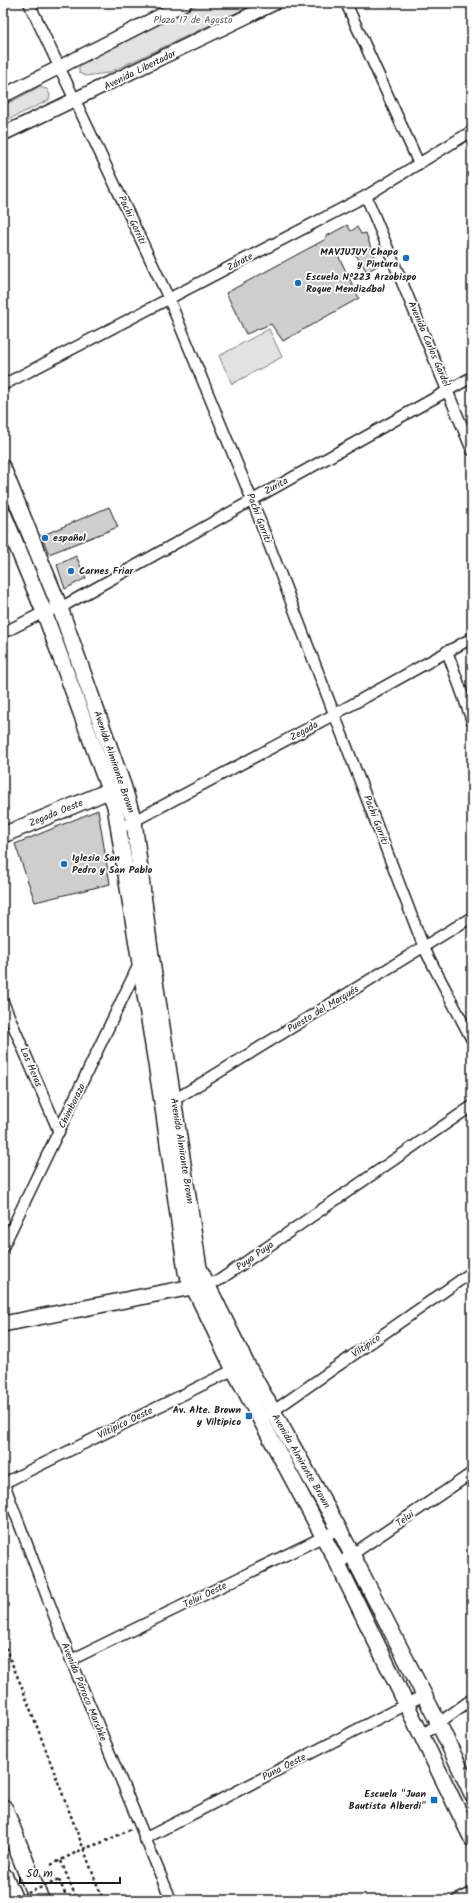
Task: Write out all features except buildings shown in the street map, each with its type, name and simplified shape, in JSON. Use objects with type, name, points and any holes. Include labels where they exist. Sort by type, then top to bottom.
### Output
[{"type":"highway","points":[[3,1809],[40,1900]]},
{"type":"highway","points":[[3,1877],[12,1900]]},
{"type":"main road","name":"Avenida Almirante Brown","points":[[3,468],[60,608],[123,785],[134,821],[168,1104],[186,1272],[199,1286],[267,1416],[405,1706],[472,1839]]},
{"type":"main road","name":"Avenida Almirante Brown","points":[[3,513],[44,612],[109,791],[119,829],[140,964],[168,1104]]},
{"type":"main road","name":"Zegada Oeste","points":[[3,835],[123,785]]},
{"type":"main road","name":"Puya Puya","points":[[3,1324],[199,1286]]},
{"type":"main road","name":"Avenida Almirante Brown","points":[[267,1416],[339,1529],[439,1724],[472,1794]]},
{"type":"street","name":"Pachi Gorriti","points":[[29,3],[170,299],[252,500],[424,948],[472,1040]]},
{"type":"street","points":[[3,96],[186,3]]},
{"type":"street","name":"Avenida Libertador","points":[[3,134],[76,101],[276,3]]},
{"type":"street","points":[[346,3],[419,164]]},
{"type":"street","name":"Zárate","points":[[3,385],[366,196],[472,131]]},
{"type":"street","name":"Avenida Carlos Gardel","points":[[366,196],[448,389],[472,450]]},
{"type":"street","name":"Zurita","points":[[3,633],[44,612],[60,608],[448,389],[472,377]]},
{"type":"street","name":"Zegada","points":[[119,829],[335,714],[472,638]]},
{"type":"street","points":[[447,651],[472,722]]},
{"type":"street","name":"Puesto del Marqués","points":[[168,1104],[424,948],[472,917]]},
{"type":"street","name":"Chimborazo","points":[[3,1247],[140,964],[149,942]]},
{"type":"street","name":"Las Heras","points":[[3,1002],[59,1132]]},
{"type":"street","name":"Puya Puya","points":[[199,1286],[218,1281],[472,1106]]},
{"type":"street","name":"Viltipico","points":[[267,1416],[472,1272]]},
{"type":"street","name":"Viltipico Oeste","points":[[3,1482],[240,1366]]},
{"type":"street","name":"Telui","points":[[338,1564],[352,1556],[472,1473]]},
{"type":"street","name":"Avenida Párroco Marshke","points":[[3,1482],[71,1660],[144,1839],[171,1900]]},
{"type":"street","name":"Telui Oeste","points":[[71,1660],[324,1538],[339,1529]]},
{"type":"street","name":"Puna Oeste","points":[[144,1839],[424,1695]]},
{"type":"street","points":[[421,1736],[472,1700]]},
{"type":"street","points":[[457,1900],[472,1893]]},
{"type":"path","points":[[3,1642],[23,1690],[103,1900]]},
{"type":"path","points":[[51,1865],[83,1849],[139,1826]]},
{"type":"path","points":[[61,1861],[77,1900]]},
{"type":"path","points":[[12,1900],[59,1880],[68,1900]]},
{"type":"green space","name":"Plaza 17 de Agosto","points":[[201,3],[257,3],[108,73],[86,76],[79,73],[79,67],[82,63]]},
{"type":"green space","points":[[39,87],[47,89],[50,95],[49,100],[3,122],[3,106]]},
{"type":"green space","points":[[269,329],[282,357],[232,384],[219,356]]},
{"type":"place","name":"MAVJUJUY Chapa y Pintura","points":[[406,258]]},
{"type":"place","name":"Escuela Nº223 Arzobispo Roque Mendizábal","points":[[298,283]]},
{"type":"place","name":"español","points":[[45,538]]},
{"type":"place","name":"Carnes Friar","points":[[71,571]]},
{"type":"place","name":"Iglesia San Pedro y San Pablo","points":[[64,864]]},
{"type":"place","name":"Av. Alte. Brown y Viltipico","points":[[249,1416]]},
{"type":"place","name":"Escuela \"Juan Bautista Alberdi\"","points":[[434,1800]]}]
